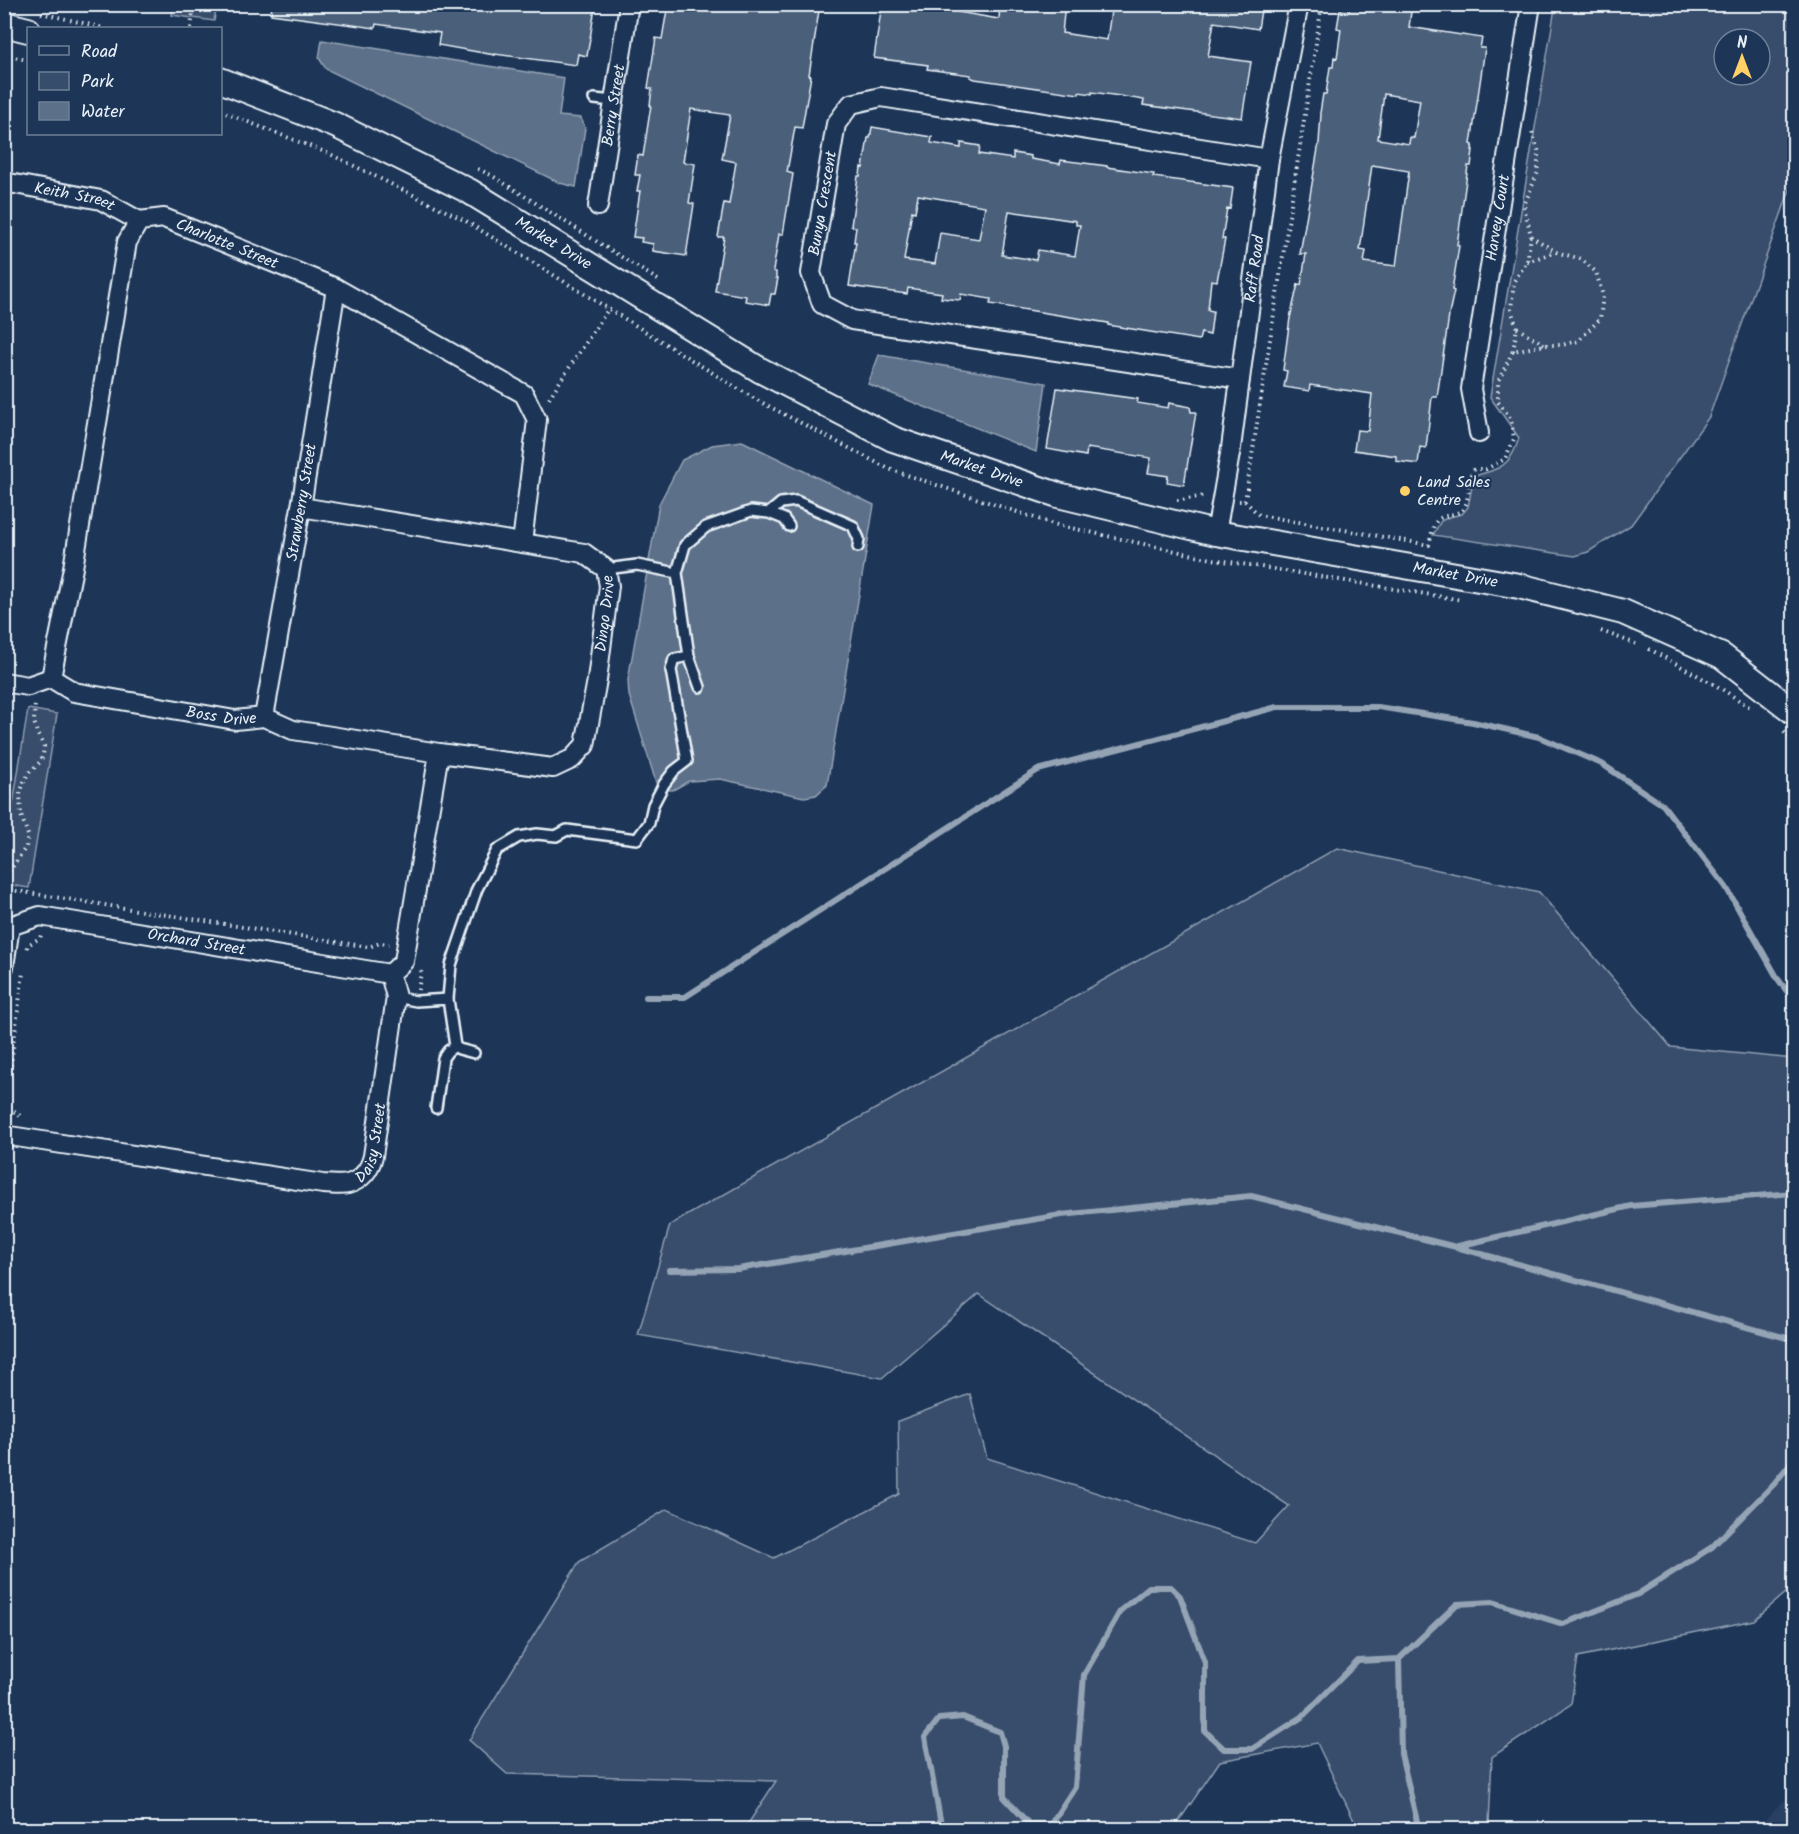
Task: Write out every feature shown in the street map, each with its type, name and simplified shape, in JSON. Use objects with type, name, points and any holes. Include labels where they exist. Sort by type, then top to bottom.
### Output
[{"type":"street","name":"Berry Street","points":[[598,206],[629,4]]},
{"type":"street","name":"Raff Road","points":[[1216,533],[1223,499],[1269,159],[1299,4]]},
{"type":"street","name":"Harvey Court","points":[[1479,433],[1471,389],[1531,4]]},
{"type":"street","points":[[4,24],[32,21]]},
{"type":"street","name":"Market Drive","points":[[222,81],[335,124],[469,191],[760,370],[894,439],[1058,495],[1216,533],[1519,586],[1623,612],[1722,656],[1794,712]]},
{"type":"street","name":"Bunya Crescent","points":[[1240,379],[852,320],[822,304],[811,273],[836,124],[851,104],[881,97],[1269,159]]},
{"type":"street","name":"Keith Street","points":[[4,182],[101,200],[140,221]]},
{"type":"street","name":"Charlotte Street","points":[[140,221],[164,218],[336,288],[524,394],[537,420],[522,543]]},
{"type":"street","points":[[4,682],[28,686],[51,678],[73,568],[127,242],[140,221]]},
{"type":"street","name":"Strawberry Street","points":[[264,717],[336,288]]},
{"type":"street","name":"Dingo Drive","points":[[301,507],[584,553],[606,569],[609,586],[597,680],[585,745],[572,759],[553,768],[439,753]]},
{"type":"street","name":"Boss Drive","points":[[51,678],[74,692],[235,720],[264,717],[293,730],[439,753]]},
{"type":"street","points":[[390,974],[404,961],[439,753]]},
{"type":"street","name":"Orchard Street","points":[[8,923],[40,916],[390,974]]},
{"type":"street","points":[[4,967],[8,923]]},
{"type":"street","name":"Daisy Street","points":[[4,1133],[22,1138],[323,1184],[347,1185],[364,1176],[371,1164],[396,998],[390,974]]},
{"type":"lane","points":[[594,99],[614,101]]},
{"type":"lane","points":[[769,513],[781,503],[796,501],[853,526],[859,539],[858,547]]},
{"type":"lane","points":[[700,687],[689,656],[677,573],[685,545],[706,527],[750,510],[769,513],[784,519],[789,526]]},
{"type":"lane","points":[[606,569],[637,565],[677,573]]},
{"type":"lane","points":[[474,1053],[455,1046],[448,999],[451,965],[477,889],[497,850],[519,837],[537,834],[556,836],[567,830],[638,839],[649,822],[653,805],[664,784],[674,771],[687,761],[671,670],[674,659],[689,656]]},
{"type":"lane","points":[[396,998],[416,1001],[448,999]]},
{"type":"lane","points":[[436,1108],[443,1058],[455,1046]]},
{"type":"path","points":[[191,27],[194,4]]},
{"type":"path","points":[[1245,501],[1322,4]]},
{"type":"path","points":[[32,21],[94,27]]},
{"type":"path","points":[[4,55],[27,60]]},
{"type":"path","points":[[1170,498],[1181,500],[1201,496],[1245,501],[1259,515],[1429,545],[1435,522],[1443,516],[1459,512],[1465,506],[1470,473],[1475,469],[1486,469],[1505,459],[1514,439],[1511,419],[1498,402],[1498,382],[1513,351],[1517,328],[1511,309],[1514,281],[1527,262],[1531,236],[1524,205],[1538,172],[1538,150],[1528,120]]},
{"type":"path","points":[[470,165],[662,282]]},
{"type":"path","points":[[1513,351],[1578,341],[1600,319],[1603,296],[1596,272],[1581,259],[1556,252],[1531,236]]},
{"type":"path","points":[[1527,262],[1556,252]]},
{"type":"path","points":[[549,398],[609,308]]},
{"type":"path","points":[[1517,328],[1546,345]]},
{"type":"path","points":[[35,701],[34,721],[44,746],[43,756],[30,772],[20,794],[21,815],[28,835],[26,847],[9,872],[5,889],[369,947],[380,943],[406,946]]},
{"type":"path","points":[[25,956],[28,945],[40,938],[43,933],[47,896]]},
{"type":"path","points":[[23,967],[7,1107],[21,1117],[33,1119]]},
{"type":"shaded area","points":[[1794,1791],[1794,1829],[1756,1829]]},
{"type":"green space","points":[[174,5],[217,5],[214,21],[172,15]]},
{"type":"green space","points":[[1558,5],[1794,5],[1794,178],[1709,417],[1631,525],[1588,552],[1575,556],[1433,535],[1441,521],[1462,514],[1468,507],[1474,476],[1503,465],[1516,447],[1519,438],[1490,397],[1555,8]]},
{"type":"green space","points":[[28,709],[57,714],[29,888],[4,884],[5,855]]},
{"type":"green space","points":[[1337,848],[1539,892],[1671,1047],[1794,1059],[1794,1586],[1754,1620],[1578,1657],[1571,1704],[1492,1757],[1489,1824],[1481,1829],[1358,1829],[1317,1743],[1220,1761],[1175,1827],[1170,1829],[744,1830],[776,1781],[507,1774],[469,1740],[579,1562],[667,1509],[774,1558],[899,1494],[898,1421],[970,1394],[987,1458],[1255,1543],[1289,1506],[979,1294],[882,1378],[638,1335],[670,1225]]},
{"type":"water","points":[[322,40],[564,78],[559,116],[581,118],[585,128],[576,187],[560,183],[326,69],[319,58]]},
{"type":"water","points":[[879,355],[1046,383],[1036,452],[868,384]]},
{"type":"water","points":[[742,441],[874,505],[827,785],[816,795],[804,797],[720,779],[689,781],[673,790],[658,789],[629,695],[628,680],[659,504],[682,460],[712,445]]},
{"type":"building","points":[[272,4],[573,4],[595,8],[587,56],[578,54],[576,65],[438,45],[440,33],[376,24],[375,28],[271,14]]},
{"type":"building","points":[[668,4],[820,4],[802,128],[795,127],[787,172],[793,174],[783,234],[779,234],[773,271],[776,272],[776,278],[778,278],[775,294],[771,294],[769,305],[745,301],[746,296],[715,291],[724,237],[718,237],[724,203],[729,204],[736,162],[722,159],[730,115],[691,109],[683,162],[695,164],[689,203],[694,204],[686,256],[653,251],[653,244],[641,242],[642,238],[633,237],[640,191],[637,191],[640,175],[635,175],[638,155],[643,156],[651,105],[652,89],[648,88],[656,38],[662,39]]},
{"type":"building","points":[[882,4],[896,4],[928,10],[929,4],[947,4],[946,10],[999,19],[1000,4],[1065,4],[1062,33],[1107,40],[1112,4],[1262,4],[1258,29],[1214,22],[1208,56],[1251,62],[1242,118],[1143,105],[1144,100],[1120,96],[1092,92],[1092,94],[1079,92],[1079,94],[975,79],[970,77],[971,75],[927,69],[928,65],[874,58]]},
{"type":"building","points":[[1351,4],[1412,4],[1409,27],[1482,38],[1480,48],[1485,48],[1471,144],[1473,150],[1471,166],[1468,166],[1457,245],[1459,246],[1452,290],[1454,291],[1437,397],[1432,397],[1426,448],[1420,447],[1418,464],[1396,461],[1396,456],[1354,450],[1357,430],[1368,431],[1372,394],[1310,385],[1309,391],[1284,387],[1287,371],[1283,370],[1290,318],[1298,284],[1301,285],[1306,254],[1300,254],[1319,143],[1323,94],[1326,94],[1330,67],[1333,67],[1334,57],[1337,58],[1341,29],[1337,28],[1340,10],[1349,11]],"holes":[[[1384,94],[1420,100],[1414,138],[1410,137],[1409,144],[1378,139]],[[1372,165],[1409,171],[1396,266],[1364,262],[1366,251],[1360,250]]]},
{"type":"building","points":[[872,127],[932,137],[931,143],[961,148],[961,143],[980,146],[979,154],[1013,159],[1013,153],[1060,164],[1061,160],[1107,166],[1154,174],[1153,177],[1233,188],[1230,209],[1227,208],[1222,239],[1225,239],[1217,281],[1211,280],[1208,310],[1213,311],[1210,335],[1201,333],[1199,340],[990,304],[991,299],[961,294],[960,300],[941,298],[942,293],[908,288],[907,294],[849,286],[856,242],[854,242],[856,227],[851,226],[858,176],[860,176],[861,167],[863,168],[868,138],[870,138]],"holes":[[[918,195],[985,206],[979,239],[940,233],[935,264],[904,260],[912,211],[915,212]],[[1009,211],[1076,221],[1076,225],[1080,225],[1075,256],[1038,250],[1036,260],[1002,255]]]},
{"type":"building","points":[[1057,388],[1138,399],[1137,403],[1168,408],[1169,403],[1190,407],[1191,412],[1196,412],[1184,485],[1167,482],[1168,476],[1148,473],[1151,458],[1087,448],[1086,456],[1047,449]]},
{"type":"waterway","points":[[646,997],[685,997],[1038,770],[1277,707],[1378,707],[1473,722],[1539,737],[1602,764],[1663,805],[1726,887],[1778,979],[1794,1001]]},
{"type":"waterway","points":[[1458,1246],[1631,1206],[1794,1193]]},
{"type":"waterway","points":[[669,1270],[738,1269],[1061,1215],[1251,1196],[1456,1247],[1794,1340]]},
{"type":"waterway","points":[[1419,1830],[1401,1754],[1399,1659],[1457,1604],[1493,1602],[1563,1624],[1638,1594],[1712,1547],[1773,1485],[1794,1459]]},
{"type":"waterway","points":[[942,1830],[925,1737],[939,1719],[963,1717],[1000,1732],[1004,1746],[1004,1797],[1029,1824],[1051,1824],[1075,1787],[1084,1675],[1121,1610],[1149,1587],[1171,1587],[1180,1596],[1205,1662],[1205,1731],[1224,1749],[1252,1749],[1302,1717],[1358,1661],[1399,1659]]},
{"type":"place","name":"Land Sales Centre","points":[[1405,491]]}]
